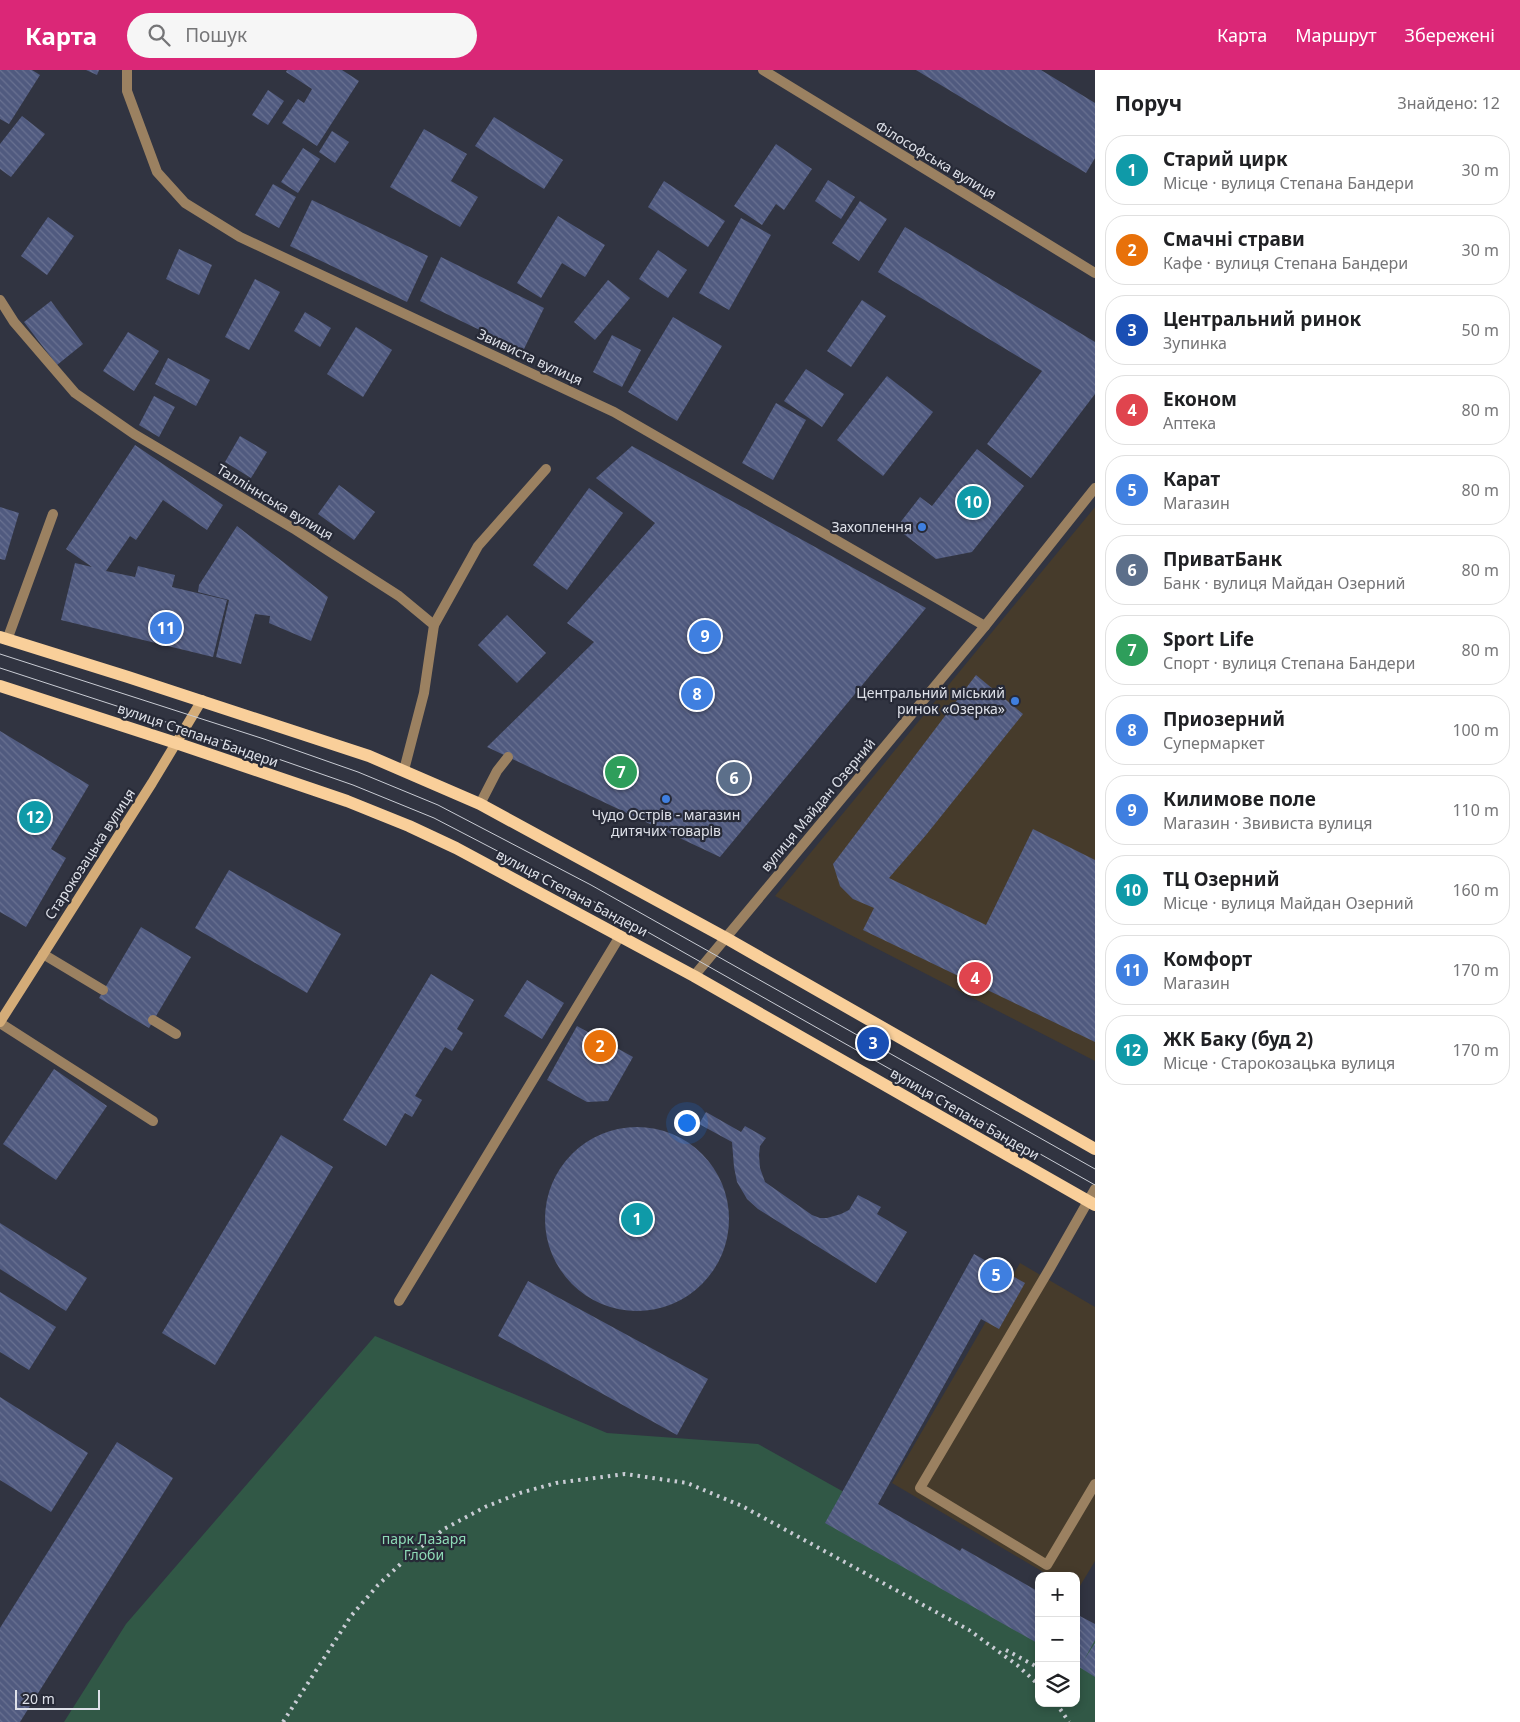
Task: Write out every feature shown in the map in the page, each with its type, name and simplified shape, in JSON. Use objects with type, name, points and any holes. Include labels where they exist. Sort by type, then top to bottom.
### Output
[{"type":"main road","points":[[4,639],[202,700],[369,756],[480,804],[726,938],[1095,1148]]},
{"type":"main road","name":"вулиця Степана Бандери","points":[[0,686],[347,801],[410,826],[456,848],[694,976],[1091,1203]]},
{"type":"street","name":"Звивиста вулиця","points":[[127,70],[127,91],[157,172],[185,203],[240,237],[614,412],[985,626]]},
{"type":"street","name":"Філософська вулиця","points":[[763,70],[1095,273]]},
{"type":"street","name":"Талліннська вулиця","points":[[0,300],[14,322],[75,392],[134,434],[296,530],[391,591],[434,625]]},
{"type":"street","points":[[404,770],[424,693],[434,625],[478,546],[546,469]]},
{"type":"street","name":"вулиця Майдан Озерний","points":[[694,976],[985,626],[1095,488]]},
{"type":"street","points":[[4,639],[53,514]]},
{"type":"street","name":"Старокозацька вулиця","points":[[0,1022],[202,700]]},
{"type":"street","points":[[480,804],[497,771],[508,757]]},
{"type":"street","points":[[399,1301],[620,936]]},
{"type":"street","points":[[42,954],[103,990]]},
{"type":"street","points":[[153,1020],[176,1034]]},
{"type":"street","points":[[0,1022],[153,1121]]},
{"type":"street","points":[[1095,1188],[1091,1203],[1050,1268],[920,1488],[1047,1565],[1095,1484]]},
{"type":"shaded area","name":"Центральний міський ринок «Озерка»","points":[[1095,507],[1095,1061],[775,896]]},
{"type":"shaded area","points":[[1020,1263],[1095,1307],[1095,1561],[1080,1586],[1080,1572],[1043,1572],[892,1483]]},
{"type":"green space","name":"парк Лазаря Глоби","points":[[375,1336],[607,1433],[758,1444],[1035,1599],[1035,1707],[1080,1707],[1080,1625],[1095,1636],[1095,1722],[64,1722],[126,1624]]},
{"type":"building","points":[[0,70],[32,70],[40,75],[9,124],[0,119]]},
{"type":"building","points":[[86,70],[99,70],[97,75]]},
{"type":"building","points":[[287,70],[342,70],[359,81],[317,146],[282,123],[298,99],[304,103],[312,89],[286,72]]},
{"type":"building","points":[[916,70],[1041,70],[1095,103],[1095,158],[1086,173]]},
{"type":"building","points":[[268,90],[284,101],[268,125],[252,115]]},
{"type":"building","points":[[22,116],[45,134],[11,177],[0,169],[0,144]]},
{"type":"building","points":[[494,117],[563,160],[544,189],[475,146]]},
{"type":"building","points":[[424,129],[467,154],[451,181],[478,197],[460,227],[390,187]]},
{"type":"building","points":[[332,131],[349,142],[335,163],[319,152]]},
{"type":"building","points":[[776,144],[812,169],[784,210],[776,204],[762,225],[734,206]]},
{"type":"building","points":[[303,148],[320,159],[298,193],[281,182]]},
{"type":"building","points":[[828,180],[855,197],[841,219],[815,201]]},
{"type":"building","points":[[664,181],[725,221],[708,247],[648,207]]},
{"type":"building","points":[[273,184],[296,197],[279,228],[255,215]]},
{"type":"building","points":[[312,200],[428,256],[407,302],[290,246]]},
{"type":"building","points":[[860,201],[887,219],[859,261],[832,243]]},
{"type":"building","points":[[558,216],[605,245],[585,277],[562,263],[541,298],[517,283]]},
{"type":"building","points":[[48,217],[74,236],[47,275],[21,256]]},
{"type":"building","points":[[741,218],[771,235],[729,310],[699,293]]},
{"type":"building","points":[[905,227],[1095,342],[1095,394],[1031,478],[987,444],[1042,371],[878,272]]},
{"type":"building","points":[[179,249],[212,265],[199,295],[166,279]]},
{"type":"building","points":[[658,250],[687,270],[668,298],[639,279]]},
{"type":"building","points":[[441,257],[544,308],[523,351],[420,301]]},
{"type":"building","points":[[255,279],[280,292],[249,350],[225,337]]},
{"type":"building","points":[[608,280],[630,298],[595,340],[574,322]]},
{"type":"building","points":[[862,300],[886,316],[851,367],[827,351]]},
{"type":"building","points":[[51,301],[83,344],[57,365],[24,322]]},
{"type":"building","points":[[305,312],[331,328],[320,347],[294,331]]},
{"type":"building","points":[[673,317],[722,346],[677,421],[628,392]]},
{"type":"building","points":[[356,327],[392,350],[363,397],[327,374]]},
{"type":"building","points":[[128,332],[159,351],[134,391],[103,371]]},
{"type":"building","points":[[612,335],[641,350],[622,387],[593,372]]},
{"type":"building","points":[[168,358],[210,380],[196,406],[155,384]]},
{"type":"building","points":[[806,369],[844,394],[822,427],[784,401]]},
{"type":"building","points":[[887,376],[933,412],[883,476],[837,440]]},
{"type":"building","points":[[154,396],[175,407],[159,437],[139,425]]},
{"type":"building","points":[[776,403],[806,420],[773,480],[742,463]]},
{"type":"building","points":[[240,436],[267,452],[251,478],[225,462]]},
{"type":"building","points":[[135,445],[223,505],[207,530],[163,500],[136,540],[130,536],[106,571],[135,577],[138,566],[175,575],[172,587],[227,600],[213,657],[61,620],[75,563],[92,567],[66,549]]},
{"type":"building","points":[[632,446],[926,608],[720,857],[487,747],[594,642],[567,623],[655,523],[596,478]]},
{"type":"building","points":[[977,449],[1024,486],[972,552],[936,559],[896,528],[920,497],[932,506]]},
{"type":"building","points":[[339,485],[375,512],[354,540],[318,514]]},
{"type":"building","points":[[589,488],[623,513],[567,590],[533,565]]},
{"type":"building","points":[[0,507],[19,513],[5,560],[0,559]]},
{"type":"building","points":[[237,526],[328,597],[311,641],[269,623],[270,616],[255,614],[241,664],[216,657],[229,600],[198,592],[199,585]]},
{"type":"building","points":[[507,615],[546,653],[517,683],[478,645]]},
{"type":"building","points":[[976,675],[1023,714],[889,878],[986,925],[1033,829],[1095,860],[1095,1042],[863,930],[874,908],[853,899],[840,886],[833,864]]},
{"type":"building","points":[[0,731],[89,785],[51,849],[66,858],[26,927],[0,912]]},
{"type":"building","points":[[229,870],[341,934],[307,993],[195,928]]},
{"type":"building","points":[[141,927],[191,957],[149,1028],[99,998]]},
{"type":"building","points":[[431,974],[474,1000],[457,1029],[463,1033],[452,1051],[445,1047],[415,1096],[422,1100],[412,1117],[405,1113],[386,1146],[343,1120]]},
{"type":"building","points":[[527,980],[564,1003],[542,1039],[504,1016]]},
{"type":"building","points":[[577,1026],[633,1057],[608,1101],[587,1102],[547,1080]]},
{"type":"building","points":[[54,1069],[107,1106],[56,1180],[3,1144]]},
{"type":"building","points":[[706,1112],[741,1132],[745,1126],[766,1138],[760,1146],[759,1155],[760,1168],[765,1182],[812,1215],[827,1218],[841,1214],[849,1210],[858,1195],[881,1207],[877,1214],[907,1232],[876,1283],[758,1209],[747,1199],[737,1182],[732,1142],[699,1124]]},
{"type":"building","points":[[628,1127],[646,1127],[664,1131],[688,1142],[708,1160],[714,1168],[725,1192],[729,1228],[722,1254],[714,1270],[696,1290],[688,1296],[664,1307],[646,1311],[628,1311],[610,1307],[586,1296],[566,1278],[560,1270],[549,1246],[545,1228],[545,1210],[549,1192],[560,1168],[578,1148],[586,1142],[610,1131]]},
{"type":"building","points":[[281,1135],[333,1167],[215,1365],[162,1333]]},
{"type":"building","points":[[0,1223],[87,1278],[66,1311],[0,1269]]},
{"type":"building","points":[[974,1254],[1025,1283],[999,1329],[981,1319],[878,1504],[960,1551],[962,1548],[1035,1590],[1035,1642],[825,1523]]},
{"type":"building","points":[[528,1281],[708,1379],[677,1435],[498,1336]]},
{"type":"building","points":[[0,1292],[56,1327],[29,1370],[0,1352]]},
{"type":"building","points":[[0,1397],[88,1453],[51,1512],[0,1480]]},
{"type":"building","points":[[117,1442],[173,1478],[20,1722],[0,1722],[0,1628]]},
{"type":"building","points":[[1080,1616],[1095,1624],[1095,1640],[1084,1660],[1095,1643],[1095,1677],[1080,1668]]},
{"type":"tram line","points":[[0,654],[264,739],[358,772],[438,805],[591,885],[1095,1169]]},
{"type":"tram line","points":[[0,668],[261,753],[353,785],[434,818],[584,896],[1095,1185]]},
{"type":"railway","points":[[283,1722],[351,1616],[378,1585],[408,1557],[444,1529],[485,1507],[520,1493],[556,1483],[625,1474],[687,1483],[742,1506],[969,1630],[1017,1665],[1035,1681]]},
{"type":"railway","points":[[1006,1650],[1035,1666]]},
{"type":"railway","points":[[1059,1707],[1069,1722]]},
{"type":"place","name":"ТЦ Озерний","points":[[973,502]]},
{"type":"place","name":"Захоплення","points":[[922,527]]},
{"type":"place","name":"Комфорт","points":[[166,628]]},
{"type":"place","name":"Килимове поле","points":[[705,636]]},
{"type":"place","name":"Приозерний","points":[[697,694]]},
{"type":"place","name":"Центральний міський ринок «Озерка»","points":[[1015,701]]},
{"type":"place","name":"Sport Life","points":[[621,772]]},
{"type":"place","name":"ПриватБанк","points":[[734,778]]},
{"type":"place","name":"Чудо Острів - магазин дитячих товарів","points":[[666,799]]},
{"type":"place","name":"ЖК Баку (буд 2)","points":[[35,817]]},
{"type":"place","name":"Економ","points":[[975,978]]},
{"type":"place","name":"Центральний ринок","points":[[873,1043]]},
{"type":"place","name":"Смачні страви","points":[[600,1046]]},
{"type":"place","name":"Старий цирк","points":[[637,1219]]},
{"type":"place","name":"Карат","points":[[996,1275]]}]
